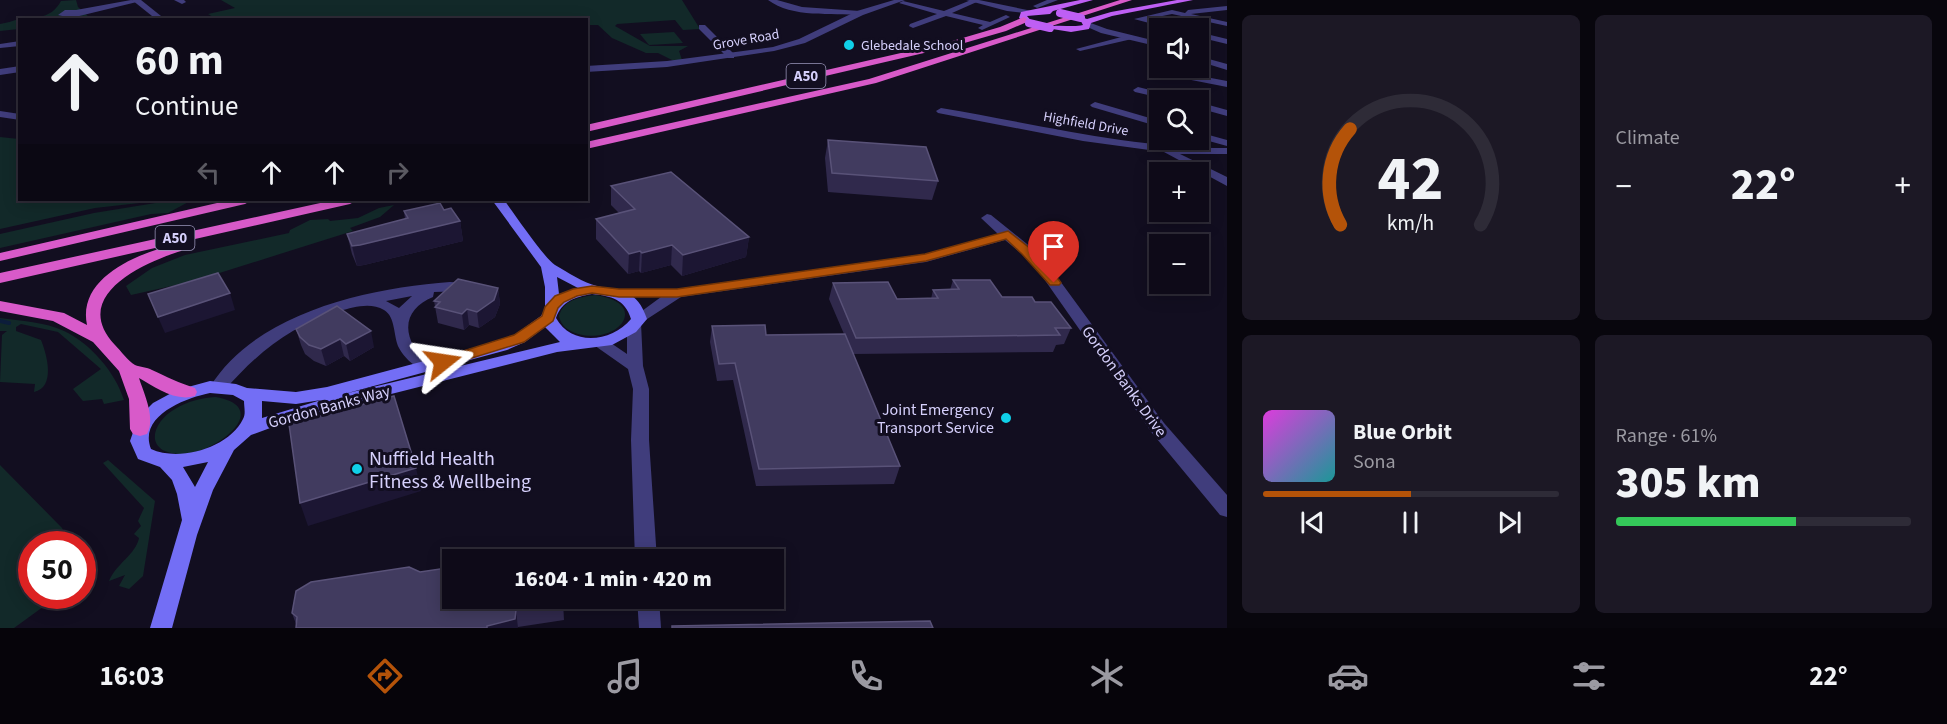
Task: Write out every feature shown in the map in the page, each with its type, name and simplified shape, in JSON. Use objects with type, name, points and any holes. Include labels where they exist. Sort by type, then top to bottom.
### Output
[{"type":"highway","name":"A50","points":[[588,139],[828,84],[962,48],[1111,0]]},
{"type":"highway","name":"A50","points":[[872,81],[1128,0]]},
{"type":"highway","name":"A50","points":[[588,129],[951,44],[1025,20]]},
{"type":"highway","name":"A50","points":[[588,146],[969,59],[1032,38],[1071,30]]},
{"type":"highway","name":"A50","points":[[719,98],[868,70],[962,48]]},
{"type":"highway","name":"A50","points":[[0,257],[241,201]]},
{"type":"highway","name":"A50","points":[[0,267],[303,201]]},
{"type":"highway","name":"A50","points":[[0,278],[347,201]]},
{"type":"highway","points":[[99,338],[93,313],[94,303],[110,282],[130,267],[170,249],[348,201]]},
{"type":"highway","points":[[0,306],[58,317],[99,338],[128,369],[138,399],[140,429]]},
{"type":"highway","points":[[128,369],[144,373],[171,388],[188,392]]},
{"type":"main road","name":"A50","points":[[1025,20],[1037,10],[1089,0]]},
{"type":"main road","name":"A50","points":[[1037,10],[1060,13],[1085,21],[1189,0]]},
{"type":"main road","points":[[1025,20],[1050,28],[1071,30]]},
{"type":"main road","name":"A50","points":[[1071,30],[1086,27],[1085,21]]},
{"type":"main road","points":[[499,201],[548,267],[552,287],[550,313],[556,333],[570,340],[595,343],[614,340],[637,322],[637,310],[631,301],[619,293],[592,290],[573,292],[559,299],[550,313]]},
{"type":"main road","points":[[548,267],[592,290]]},
{"type":"main road","name":"Gordon Banks Way","points":[[218,387],[263,397],[297,398],[327,393],[501,346],[519,339],[550,313]]},
{"type":"main road","name":"Gordon Banks Way","points":[[244,431],[296,412],[557,347],[595,343]]},
{"type":"main road","points":[[218,387],[188,392],[158,408],[140,429],[139,445],[147,457],[166,462],[196,459],[226,448]]},
{"type":"main road","points":[[160,628],[191,521],[212,469],[226,448],[244,431],[253,414],[254,402],[248,394]]},
{"type":"main road","points":[[166,462],[179,472],[186,486],[191,521]]},
{"type":"street","points":[[79,12],[139,0],[161,18]]},
{"type":"street","points":[[772,0],[803,9],[835,5],[860,13]]},
{"type":"street","points":[[979,29],[1007,13],[1037,10],[1051,0]]},
{"type":"street","points":[[899,1],[990,24]]},
{"type":"street","name":"Grove Road","points":[[588,69],[667,64],[774,49],[802,42],[860,13],[899,1]]},
{"type":"street","points":[[913,26],[973,1],[1025,20]]},
{"type":"street","points":[[1149,22],[1138,20],[1153,15],[1227,8]]},
{"type":"street","points":[[1178,13],[1227,24]]},
{"type":"street","points":[[1085,21],[1109,32],[1149,42]]},
{"type":"street","points":[[702,27],[731,56]]},
{"type":"street","points":[[1071,30],[1109,32]]},
{"type":"street","points":[[1080,49],[1129,37]]},
{"type":"street","points":[[1209,37],[1227,42]]},
{"type":"street","points":[[0,46],[18,43]]},
{"type":"street","points":[[1209,61],[1227,67]]},
{"type":"street","points":[[0,72],[18,69]]},
{"type":"street","points":[[1192,78],[1227,84]]},
{"type":"street","points":[[1138,90],[1149,93]]},
{"type":"street","points":[[1095,105],[1149,121]]},
{"type":"street","points":[[1209,108],[1227,113]]},
{"type":"street","name":"Highfield Drive","points":[[941,111],[1097,142],[1167,151],[1227,151]]},
{"type":"street","points":[[0,114],[18,117]]},
{"type":"street","points":[[1209,138],[1227,143]]},
{"type":"street","points":[[1167,151],[1182,161],[1227,182]]},
{"type":"street","name":"Gordon Banks Drive","points":[[987,218],[1047,273],[1160,431],[1227,509]]},
{"type":"street","points":[[619,293],[677,293],[926,258],[1008,235]]},
{"type":"street","points":[[218,387],[253,348],[274,333],[320,311],[375,298],[438,289],[465,287],[482,292]]},
{"type":"street","points":[[401,322],[406,308],[412,301],[438,289]]},
{"type":"street","points":[[645,549],[640,440],[641,389],[635,366],[637,322],[677,293]]},
{"type":"street","points":[[353,303],[376,303],[389,306],[401,322],[409,352],[427,367]]},
{"type":"street","points":[[595,343],[635,366]]},
{"type":"street","points":[[649,609],[650,628]]},
{"type":"green space","points":[[76,0],[78,7],[90,18],[28,18],[48,14],[61,1]]},
{"type":"green space","points":[[221,0],[682,0],[700,29],[683,30],[675,20],[615,26],[650,46],[688,46],[679,51],[682,60],[674,61],[658,53],[646,53],[612,38],[598,25],[588,25],[588,18],[215,18],[208,14],[235,8]]},
{"type":"green space","points":[[18,19],[18,29],[0,31],[0,24]]},
{"type":"green space","points":[[674,32],[683,43],[649,45],[640,34]]},
{"type":"green space","points":[[0,137],[18,139],[18,201],[157,201],[95,208],[0,229]]},
{"type":"green space","points":[[168,201],[190,201],[168,213],[151,214],[0,248],[0,234],[94,213]]},
{"type":"green space","points":[[394,205],[380,217],[350,228],[353,231],[194,281],[131,295],[126,286],[152,268],[185,255],[289,233],[290,230],[310,220],[328,219],[330,221],[358,218],[379,208]]},
{"type":"green space","points":[[595,295],[612,299],[622,306],[625,314],[623,322],[606,334],[593,336],[578,334],[565,328],[559,316],[564,306],[578,298]]},
{"type":"green space","points":[[0,318],[49,326],[64,331],[84,343],[108,369],[124,400],[104,404],[102,399],[83,401],[73,389],[101,369],[58,332],[21,324],[16,327],[16,331],[41,340],[48,370],[45,384],[34,392],[35,384],[0,382],[2,335],[7,331],[0,331]]},
{"type":"green space","points":[[215,397],[232,402],[240,410],[240,420],[233,430],[222,439],[193,453],[179,454],[160,448],[155,436],[161,421],[167,415],[190,402]]},
{"type":"green space","points":[[108,460],[155,501],[143,576],[129,589],[119,586],[125,575],[109,581],[137,544],[139,538],[134,534],[141,526],[138,521],[144,508],[103,463]]},
{"type":"green space","points":[[0,465],[63,531],[18,531],[18,609],[40,609],[14,628],[0,628]]},
{"type":"building","points":[[828,140],[926,147],[938,181],[832,173]]},
{"type":"building","points":[[671,172],[749,237],[683,255],[672,245],[629,254],[596,219],[635,209],[611,186]]},
{"type":"building","points":[[440,203],[444,210],[451,208],[460,221],[352,246],[347,234],[408,218],[404,211]]},
{"type":"building","points":[[218,273],[230,293],[158,317],[148,294]]},
{"type":"building","points":[[458,279],[498,288],[494,300],[477,312],[467,309],[462,314],[435,307],[440,302],[434,301]]},
{"type":"building","points":[[953,280],[990,280],[1002,297],[1032,297],[1035,302],[1051,302],[1071,328],[1055,328],[1060,335],[856,338],[833,283],[888,282],[897,299],[938,298],[933,290],[959,289]]},
{"type":"building","points":[[337,306],[371,331],[346,344],[340,339],[321,349],[309,345],[300,337],[296,329]]},
{"type":"building","points":[[765,325],[766,335],[845,334],[900,466],[759,469],[735,363],[719,364],[712,326]]},
{"type":"building","name":"Nuffield Health Fitness & Wellbeing","points":[[394,396],[416,468],[300,503],[289,424]]},
{"type":"building","points":[[409,567],[420,572],[442,569],[442,609],[522,609],[516,610],[515,619],[487,626],[487,628],[296,628],[297,617],[292,613],[296,591],[311,582]]},
{"type":"building","points":[[930,621],[933,628],[672,628],[672,626]]},
{"type":"waterway","points":[[0,321],[9,323]]},
{"type":"place","name":"Glebedale School","points":[[849,45]]},
{"type":"place","name":"Joint Emergency Transport Service","points":[[1006,418]]},
{"type":"place","name":"Nuffield Health Fitness & Wellbeing","points":[[357,469]]},
{"type":"route","points":[[443,362],[519,339],[548,318],[551,307],[559,299],[573,292],[592,290],[619,293],[677,293],[926,258],[1008,235],[1027,251],[1054,283]]}]
